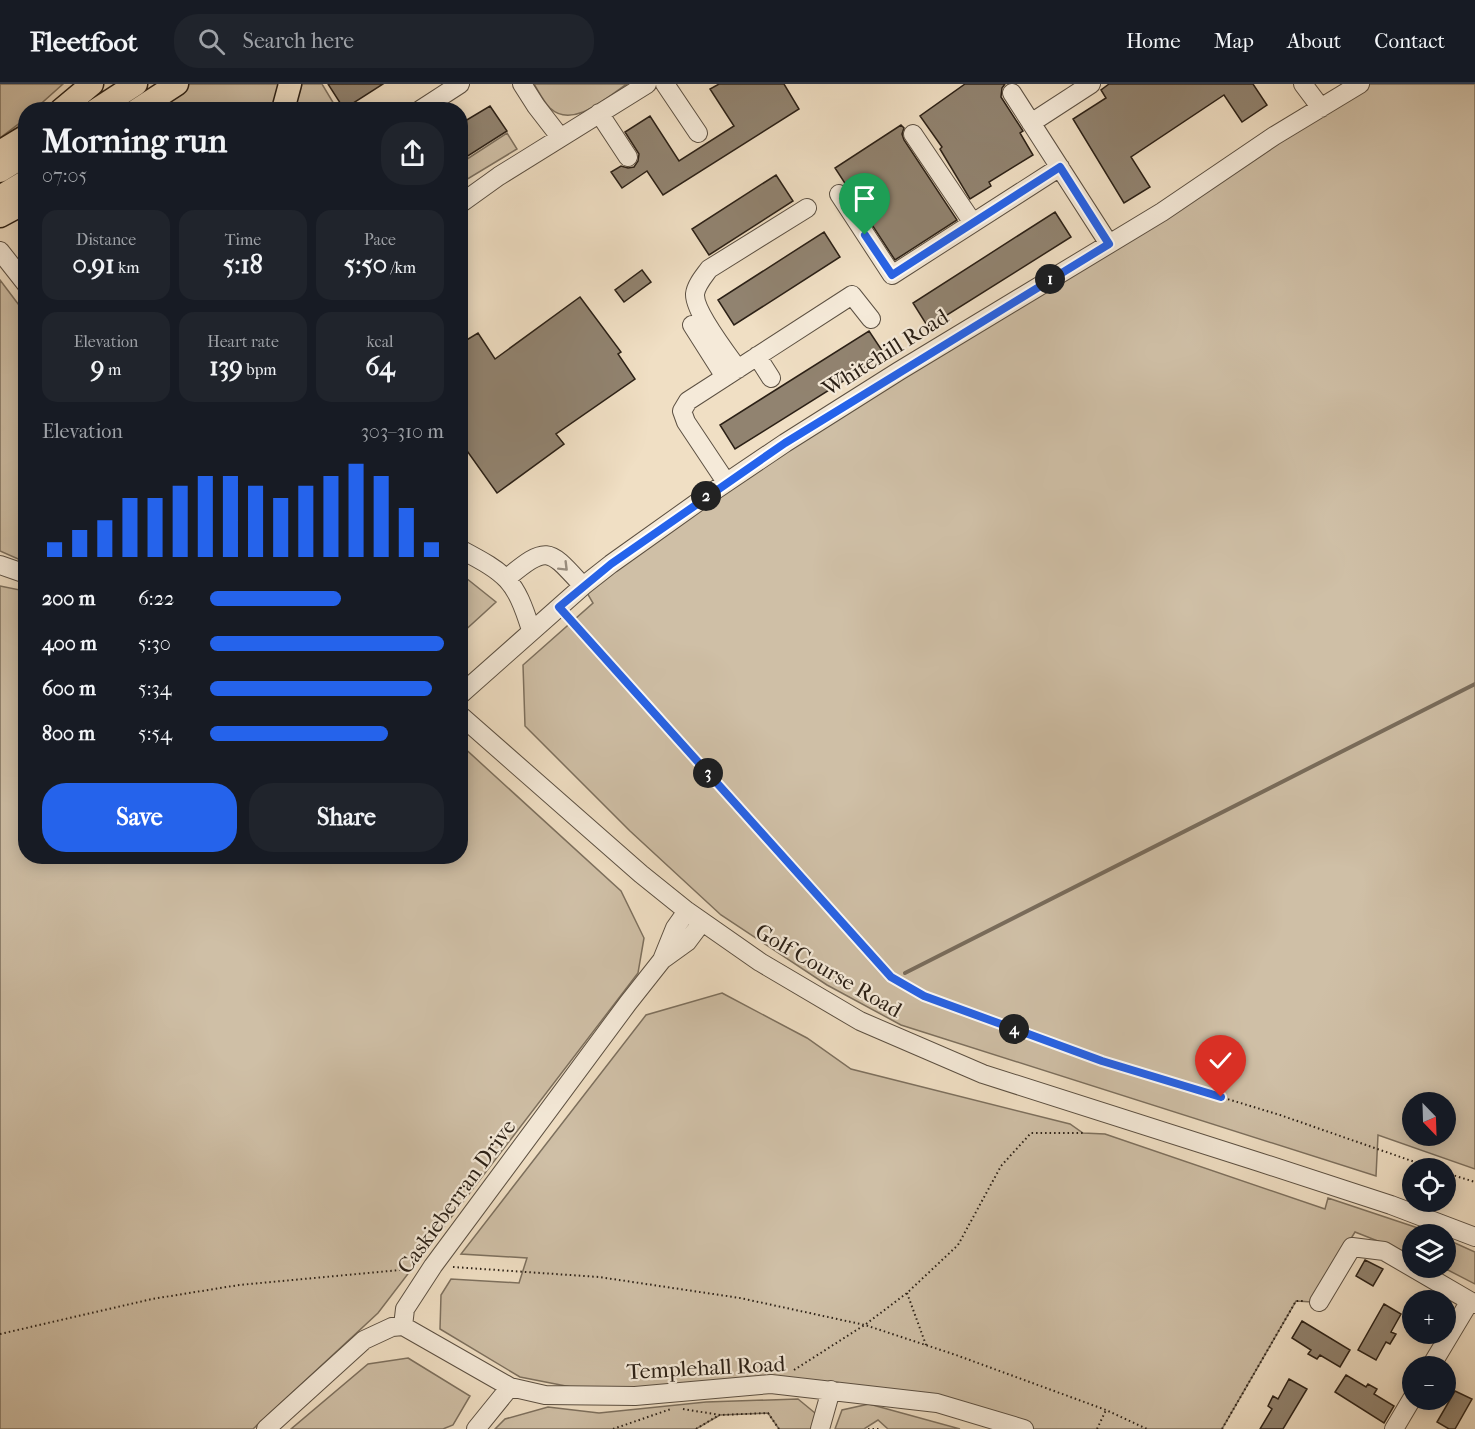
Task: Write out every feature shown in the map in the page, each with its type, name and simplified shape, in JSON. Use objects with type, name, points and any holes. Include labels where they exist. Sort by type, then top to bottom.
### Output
[{"type":"main road","points":[[71,102],[92,84]]},
{"type":"main road","points":[[108,102],[136,84]]},
{"type":"main road","points":[[149,102],[177,84]]},
{"type":"main road","points":[[285,102],[290,84]]},
{"type":"main road","points":[[0,152],[18,141]]},
{"type":"main road","points":[[0,171],[18,160]]},
{"type":"main road","points":[[0,197],[18,186]]},
{"type":"main road","points":[[0,216],[18,206]]},
{"type":"street","points":[[432,102],[460,84]]},
{"type":"street","points":[[522,84],[560,137]]},
{"type":"street","points":[[468,198],[560,137],[647,84]]},
{"type":"street","points":[[664,84],[698,133]]},
{"type":"street","points":[[1032,123],[1091,84]]},
{"type":"street","points":[[1303,84],[1321,108]]},
{"type":"street","name":"Whitehill Road","points":[[468,687],[583,586],[726,482],[899,371],[1162,212],[1274,136],[1360,84]]},
{"type":"street","points":[[1012,93],[1109,244]]},
{"type":"street","points":[[599,113],[628,157]]},
{"type":"street","points":[[913,134],[973,223]]},
{"type":"street","points":[[839,194],[892,275],[1060,167]]},
{"type":"street","points":[[732,373],[699,309],[695,294],[701,280],[709,269],[807,208]]},
{"type":"street","points":[[0,250],[18,274]]},
{"type":"street","points":[[726,482],[686,422],[682,411],[688,401],[852,295],[871,319]]},
{"type":"street","points":[[692,326],[732,373]]},
{"type":"street","points":[[757,356],[771,378]]},
{"type":"street","points":[[468,553],[487,563],[507,578],[522,602],[531,630]]},
{"type":"street","points":[[507,578],[529,560],[546,555],[562,563],[583,586]]},
{"type":"street","points":[[0,565],[18,571]]},
{"type":"street","name":"Golf Course Road","points":[[468,722],[687,911],[760,962],[860,1021],[983,1074],[1391,1205],[1475,1237]]},
{"type":"street","name":"Caskieberran Drive","points":[[662,960],[675,928],[687,911]]},
{"type":"street","name":"Caskieberran Drive","points":[[403,1326],[405,1309],[433,1266],[628,1003],[662,960],[687,942],[702,922]]},
{"type":"street","points":[[1319,1302],[1352,1247],[1384,1251],[1473,1303],[1438,1356]]},
{"type":"street","points":[[266,1429],[364,1340],[392,1328],[403,1326]]},
{"type":"street","name":"Templehall Road","points":[[403,1326],[510,1387],[545,1395],[635,1396],[771,1384],[937,1403],[1024,1429]]},
{"type":"street","points":[[476,1429],[510,1387]]},
{"type":"street","points":[[820,1429],[831,1390]]},
{"type":"street","points":[[1394,1429],[1405,1410]]},
{"type":"path","points":[[559,607],[891,977],[924,996],[1102,1061],[1280,1115],[1403,1158]]},
{"type":"path","points":[[771,1384],[865,1325],[907,1293],[958,1245],[1001,1166],[1031,1133],[1083,1133]]},
{"type":"path","points":[[1456,1176],[1475,1182]]},
{"type":"path","points":[[0,1334],[152,1299],[239,1285],[433,1266],[599,1277],[740,1298],[865,1325],[1106,1410],[1148,1429]]},
{"type":"path","points":[[907,1293],[926,1346]]},
{"type":"path","points":[[1222,1429],[1296,1301],[1319,1302]]},
{"type":"path","points":[[613,1429],[676,1408],[720,1415],[768,1413],[779,1429]]},
{"type":"path","points":[[1097,1429],[1106,1410]]},
{"type":"path","points":[[696,1429],[720,1415]]},
{"type":"path","points":[[868,1429],[880,1429]]},
{"type":"shaded area","points":[[0,84],[63,84],[43,102],[18,102],[18,124],[0,138]]},
{"type":"shaded area","points":[[188,84],[283,84],[279,102],[160,102]]},
{"type":"shaded area","points":[[302,84],[322,84],[333,102],[296,102]]},
{"type":"shaded area","points":[[534,84],[627,84],[590,109],[569,115],[559,114],[550,108]]},
{"type":"shaded area","points":[[1360,84],[1475,84],[1475,1169],[1456,1162],[1456,1158],[1444,1158],[1409,1146],[1456,1146],[1456,1092],[1402,1092],[1402,1143],[1378,1135],[1376,1176],[901,1025],[827,985],[721,915],[630,831],[525,726],[523,665],[593,603],[583,586],[611,564]]},
{"type":"shaded area","points":[[507,133],[517,149],[468,179],[468,158]]},
{"type":"shaded area","points":[[0,280],[18,304],[18,559],[0,551]]},
{"type":"shaded area","points":[[468,580],[496,602],[468,628]]},
{"type":"shaded area","points":[[0,586],[18,590],[18,864],[468,864],[468,751],[621,891],[644,938],[638,973],[378,1313],[253,1429],[0,1429]]},
{"type":"shaded area","points":[[722,993],[807,1038],[851,1069],[1070,1124],[1083,1133],[1105,1134],[1325,1209],[1328,1198],[1406,1224],[1402,1224],[1402,1251],[1355,1232],[1312,1302],[1296,1301],[1222,1429],[1024,1429],[937,1403],[668,1387],[571,1387],[520,1377],[440,1329],[441,1295],[451,1279],[519,1283],[527,1258],[461,1254],[646,1015]]},
{"type":"shaded area","points":[[1456,1243],[1475,1252],[1475,1284],[1456,1274]]},
{"type":"shaded area","points":[[408,1358],[470,1396],[453,1425],[443,1429],[291,1429],[368,1364]]},
{"type":"shaded area","points":[[798,1399],[815,1413],[814,1429],[779,1429],[768,1413],[720,1415],[696,1429],[495,1429],[505,1419],[548,1407],[599,1413],[706,1402]]},
{"type":"shaded area","points":[[869,1404],[960,1429],[888,1429],[878,1420],[864,1429],[835,1429],[842,1410]]},
{"type":"building","points":[[328,84],[383,84],[355,102],[340,102]]},
{"type":"building","points":[[719,84],[784,84],[799,109],[663,195],[647,171],[622,188],[611,172],[621,166],[634,167],[639,154],[625,132],[650,116],[679,161],[734,126],[710,89]]},
{"type":"building","points":[[965,84],[1005,84],[1001,97],[1023,131],[1020,133],[1033,155],[989,182],[991,186],[970,199],[940,149],[942,147],[920,116]]},
{"type":"building","points":[[1109,84],[1253,84],[1267,105],[1242,122],[1224,95],[1131,157],[1150,187],[1124,203],[1073,119],[1106,98],[1101,90]]},
{"type":"building","points":[[490,106],[507,131],[468,156],[468,119]]},
{"type":"building","points":[[901,125],[904,128],[902,134],[904,140],[957,220],[895,260],[835,168]]},
{"type":"building","points":[[776,175],[793,201],[709,255],[692,229]]},
{"type":"building","points":[[1055,212],[1071,237],[928,327],[913,303]]},
{"type":"building","points":[[824,232],[840,257],[734,325],[718,300]]},
{"type":"building","points":[[642,270],[651,282],[624,302],[615,290]]},
{"type":"building","points":[[580,297],[621,352],[618,354],[635,379],[556,434],[564,444],[497,493],[468,452],[468,339],[478,333],[495,359]]},
{"type":"building","points":[[869,331],[885,355],[735,449],[720,425]]},
{"type":"building","points":[[1365,1260],[1383,1269],[1373,1286],[1356,1276]]},
{"type":"building","points":[[1384,1304],[1401,1314],[1391,1332],[1396,1334],[1390,1344],[1386,1342],[1376,1360],[1358,1350]]},
{"type":"building","points":[[1302,1321],[1350,1350],[1340,1367],[1320,1355],[1317,1359],[1308,1354],[1311,1350],[1292,1338]]},
{"type":"building","points":[[1346,1375],[1366,1387],[1368,1384],[1377,1389],[1374,1394],[1394,1406],[1384,1423],[1335,1392]]},
{"type":"building","points":[[1289,1379],[1307,1389],[1283,1429],[1260,1429],[1272,1409],[1268,1406],[1273,1396],[1278,1399]]},
{"type":"building","points":[[1456,1391],[1472,1399],[1455,1429],[1449,1429],[1437,1422],[1444,1410],[1456,1410]]},
{"type":"waterway","points":[[905,973],[1475,684]]},
{"type":"route","points":[[865,235],[892,275],[1060,167],[1109,244],[785,443],[611,564],[559,607],[891,977],[924,996],[1102,1061],[1221,1097]]}]
